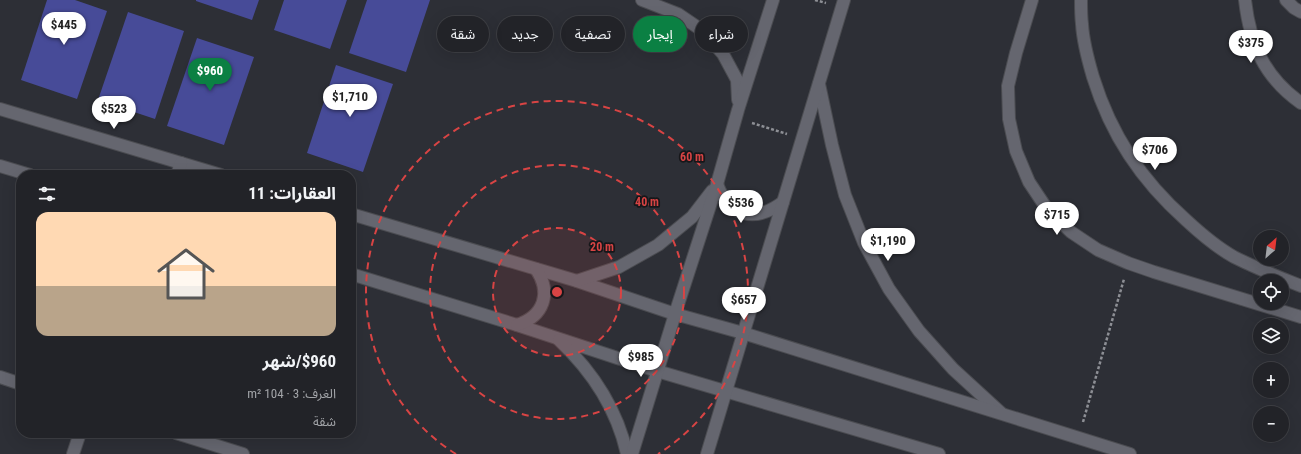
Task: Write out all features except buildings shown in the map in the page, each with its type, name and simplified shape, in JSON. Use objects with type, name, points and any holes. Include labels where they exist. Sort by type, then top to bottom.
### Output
[{"type":"street","points":[[642,0],[678,14],[703,31],[723,54],[737,80],[737,114]]},
{"type":"street","points":[[632,454],[773,0]]},
{"type":"street","points":[[707,454],[844,0]]},
{"type":"street","points":[[1032,0],[1008,86],[1009,119],[1016,151],[1029,182],[1047,209],[1070,232],[1098,250],[1128,263],[1301,317]]},
{"type":"street","points":[[1081,0],[1082,25],[1087,54],[1101,101],[1119,138],[1142,173],[1169,205],[1199,232],[1233,256],[1274,276],[1301,286]]},
{"type":"street","points":[[1245,0],[1247,21],[1256,48],[1269,72],[1288,93],[1301,103]]},
{"type":"street","points":[[1286,0],[1294,8],[1301,12]]},
{"type":"street","points":[[819,83],[845,195],[864,243],[889,288],[919,331],[948,364],[1004,415]]},
{"type":"street","points":[[0,109],[204,170]]},
{"type":"street","points":[[179,170],[181,163]]},
{"type":"street","points":[[0,166],[16,171]]},
{"type":"street","points":[[717,184],[721,195],[729,204],[739,211],[750,214],[762,214],[773,210],[782,202]]},
{"type":"street","points":[[577,281],[618,267],[658,245],[692,217],[717,184]]},
{"type":"street","points":[[356,215],[577,281],[675,314],[743,333],[1130,454]]},
{"type":"street","points":[[517,325],[527,322],[535,316],[541,307],[544,298],[544,288],[542,278],[536,269]]},
{"type":"street","points":[[356,276],[517,325],[658,371],[939,454]]},
{"type":"street","points":[[557,338],[582,363],[599,386],[618,423],[627,454]]},
{"type":"street","points":[[0,377],[16,382]]},
{"type":"street","points":[[73,454],[78,438]]},
{"type":"street","points":[[192,438],[243,454]]},
{"type":"path","points":[[737,114],[802,138]]},
{"type":"path","points":[[1078,438],[1128,263]]}]
